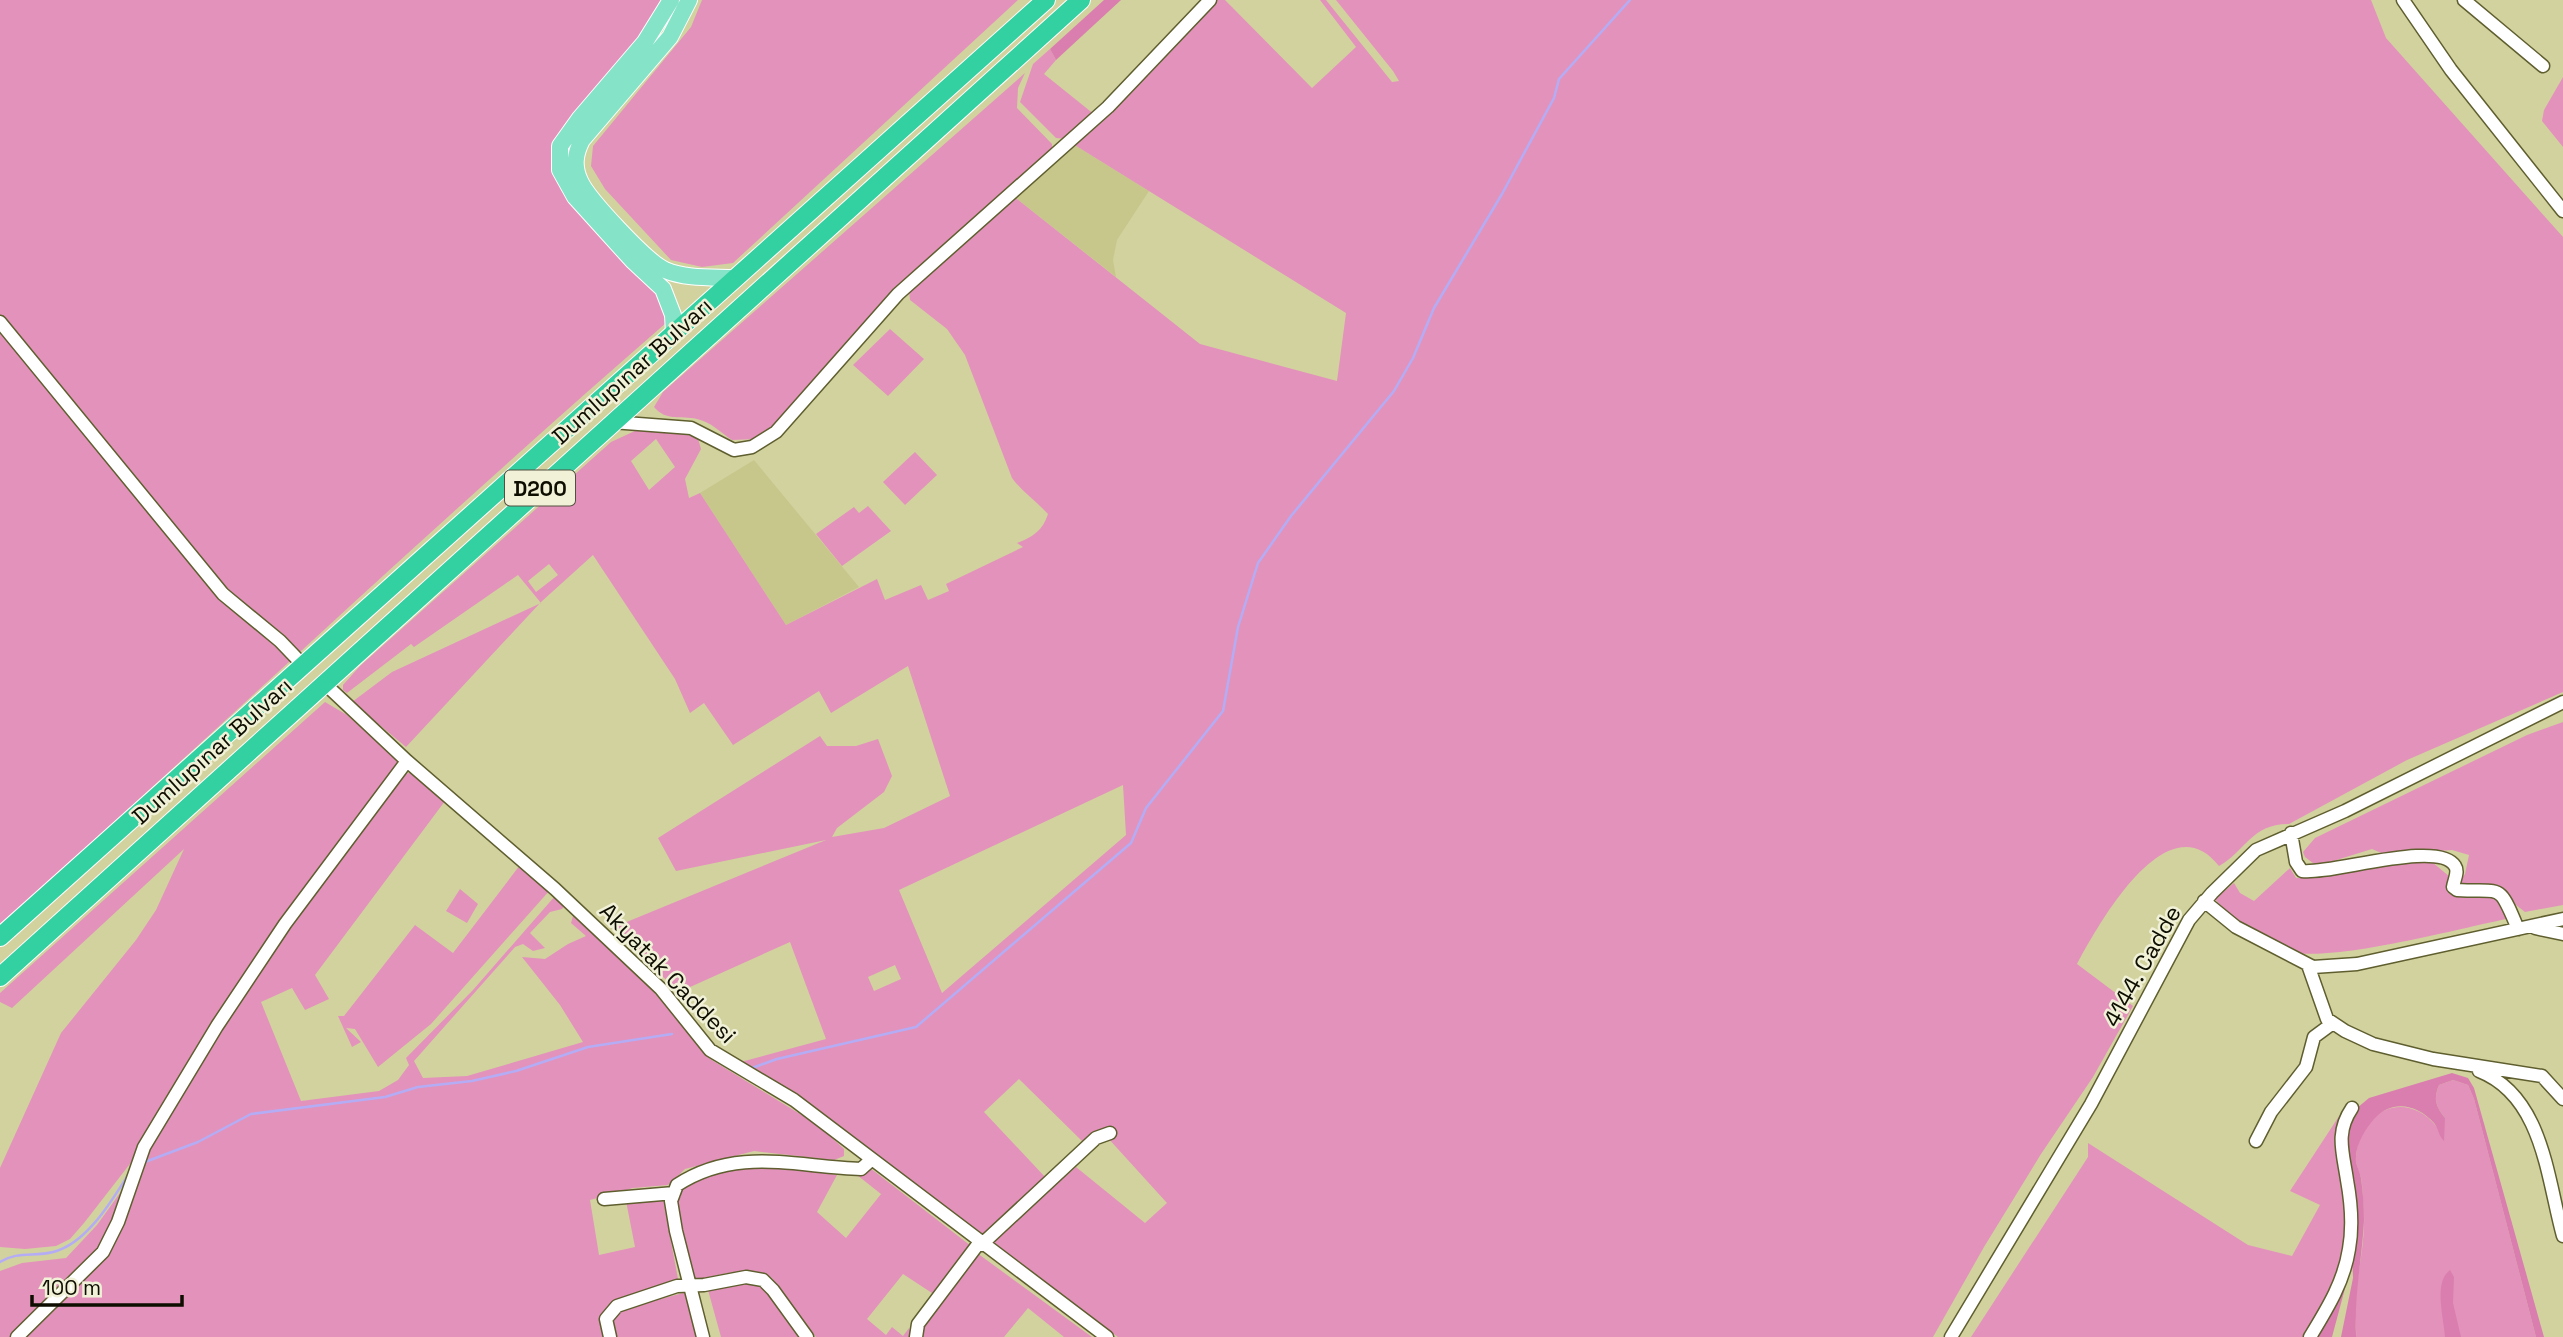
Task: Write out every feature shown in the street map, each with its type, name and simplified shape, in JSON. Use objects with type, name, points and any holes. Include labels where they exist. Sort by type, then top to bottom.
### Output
[{"type":"highway","name":"Dumlupınar Bulvarı","points":[[0,937],[1046,0]]},
{"type":"highway","name":"Dumlupınar Bulvarı","points":[[0,977],[1081,0]]},
{"type":"main road","points":[[671,0],[645,42],[579,118],[560,146],[560,170],[575,197],[633,261],[663,289],[673,315],[674,333]]},
{"type":"main road","points":[[689,0],[670,37],[582,140],[575,156],[576,166],[587,193],[655,265],[678,274],[735,278]]},
{"type":"street","points":[[612,422],[691,428],[734,450],[760,443],[776,432],[898,294],[1108,107],[1210,0]]},
{"type":"street","points":[[2403,0],[2451,70],[2563,211]]},
{"type":"street","points":[[2464,0],[2543,66]]},
{"type":"street","points":[[0,323],[223,594],[280,641],[303,665]]},
{"type":"street","name":"Akyatak Caddesi","points":[[324,683],[407,761],[555,889],[661,989],[710,1050],[794,1100],[980,1244],[1107,1337]]},
{"type":"street","name":"4144. Cadde","points":[[1951,1337],[2091,1104],[2189,920],[2204,901],[2256,850],[2291,832],[2345,811],[2563,702]]},
{"type":"street","points":[[17,1337],[103,1252],[118,1222],[144,1147],[217,1026],[285,924],[407,761]]},
{"type":"street","points":[[2291,832],[2296,862],[2302,872],[2314,873],[2343,865],[2411,857],[2448,860],[2455,864],[2457,872],[2453,887],[2457,890],[2486,888],[2498,892],[2505,898],[2523,928]]},
{"type":"street","points":[[2204,901],[2236,927],[2308,965],[2329,967],[2357,964],[2563,919]]},
{"type":"street","points":[[2523,928],[2563,934]]},
{"type":"street","points":[[2308,965],[2327,1019],[2333,1023],[2373,1044],[2459,1063],[2542,1076],[2563,1099]]},
{"type":"street","points":[[2256,1141],[2271,1112],[2306,1067],[2314,1037],[2333,1023]]},
{"type":"street","points":[[2459,1063],[2493,1076],[2517,1097],[2524,1108],[2546,1165],[2563,1236]]},
{"type":"street","points":[[2310,1337],[2343,1280],[2350,1247],[2351,1205],[2341,1133],[2344,1120],[2352,1108]]},
{"type":"street","points":[[916,1335],[980,1244],[1096,1138],[1110,1133]]},
{"type":"street","points":[[704,1337],[676,1231],[671,1201],[677,1185],[689,1177],[716,1167],[762,1159],[861,1169],[871,1160]]},
{"type":"street","points":[[604,1199],[674,1193]]},
{"type":"street","points":[[610,1337],[606,1319],[617,1306],[677,1286],[746,1277],[763,1280],[807,1337]]},
{"type":"shaded area","points":[[0,0],[661,0],[650,24],[564,125],[554,154],[554,169],[561,190],[577,210],[663,292],[666,323],[0,924]]},
{"type":"shaded area","points":[[702,0],[1018,0],[733,263],[702,267],[671,260],[605,189],[591,166],[593,146],[691,27]]},
{"type":"shaded area","points":[[1104,0],[1121,0],[1056,60],[1050,49]]},
{"type":"shaded area","points":[[1216,0],[1225,0],[1312,88],[1356,47],[1320,0],[1326,0],[1392,82],[1399,81],[1336,0],[2371,0],[2386,38],[2563,237],[2563,692],[2407,760],[2289,824],[2266,828],[2219,866],[2199,849],[2178,848],[2156,858],[2136,876],[2100,924],[2077,964],[2133,1006],[2093,1077],[2041,1154],[1984,1247],[1933,1337],[1118,1337],[987,1243],[1076,1167],[1145,1223],[1167,1203],[1107,1137],[1098,1145],[1083,1142],[1019,1079],[984,1112],[1046,1178],[984,1237],[737,1063],[826,1039],[790,942],[679,992],[612,928],[826,840],[676,871],[658,838],[820,736],[827,746],[856,746],[878,739],[892,776],[884,792],[837,828],[832,837],[884,828],[950,796],[908,666],[831,713],[819,691],[733,745],[704,703],[690,713],[675,679],[593,555],[541,602],[518,575],[414,647],[411,644],[347,693],[343,690],[343,685],[360,666],[611,442],[637,430],[667,429],[697,435],[701,449],[685,479],[689,498],[700,493],[786,625],[877,579],[885,600],[921,585],[928,600],[949,591],[946,584],[1023,547],[1017,543],[1037,532],[1048,514],[1012,478],[965,355],[947,329],[910,300],[909,290],[1012,195],[1200,344],[1337,381],[1346,313],[1073,144]],"holes":[[[656,439],[675,467],[649,490],[631,461]],[[549,564],[558,575],[536,592],[528,581]],[[1123,785],[1126,835],[942,993],[899,890]],[[895,965],[901,979],[874,991],[868,977]]]},
{"type":"shaded area","points":[[1050,49],[1056,60],[1044,74],[1095,115],[1067,139],[1056,138],[1020,102],[1033,64]]},
{"type":"shaded area","points":[[1025,73],[1018,88],[1017,108],[1052,144],[1052,149],[851,336],[777,425],[755,439],[732,440],[702,420],[664,415],[654,407],[663,392]]},
{"type":"shaded area","points":[[2563,77],[2563,147],[2542,121],[2544,110]]},
{"type":"shaded area","points":[[1073,144],[1149,191],[1117,240],[1113,260],[1116,277],[1012,195]]},
{"type":"shaded area","points":[[890,329],[924,359],[888,396],[853,365]]},
{"type":"shaded area","points":[[915,452],[937,475],[905,505],[883,482]]},
{"type":"shaded area","points":[[754,460],[859,587],[786,625],[700,493]]},
{"type":"shaded area","points":[[868,506],[891,531],[842,566],[816,534],[854,507],[859,513]]},
{"type":"shaded area","points":[[539,604],[406,747],[352,702],[392,672]]},
{"type":"shaded area","points":[[325,702],[347,715],[397,760],[397,766],[274,932],[133,1160],[84,1223],[70,1239],[56,1246],[25,1249],[0,1247],[0,1168],[61,1033],[136,940],[156,910],[184,849],[12,1008],[0,1002],[0,993]]},
{"type":"shaded area","points":[[2563,722],[2563,905],[2525,912],[2516,905],[2504,888],[2478,884],[2457,886],[2465,874],[2469,855],[2452,850],[2386,855],[2372,849],[2317,866],[2305,857],[2303,852],[2315,838],[2527,735]]},
{"type":"shaded area","points":[[411,772],[445,801],[315,975],[329,999],[305,1010],[292,988],[261,1002],[301,1101],[379,1091],[398,1080],[409,1065],[406,1058],[473,990],[555,896],[565,905],[562,909],[550,912],[530,933],[545,948],[533,951],[523,944],[515,947],[414,1061],[423,1078],[467,1076],[583,1042],[560,1005],[522,957],[545,959],[586,936],[571,923],[573,916],[642,978],[710,1059],[818,1125],[844,1149],[844,1156],[834,1160],[754,1151],[685,1169],[668,1185],[633,1188],[590,1200],[599,1255],[635,1247],[626,1201],[663,1199],[678,1279],[616,1300],[600,1315],[604,1337],[20,1337],[111,1250],[143,1159],[252,981],[290,924],[404,775]]},
{"type":"shaded area","points":[[2432,862],[2450,877],[2446,886],[2449,894],[2484,894],[2497,898],[2506,919],[2362,949],[2307,954],[2289,951],[2259,936],[2230,915],[2215,899],[2234,883],[2240,893],[2254,901],[2290,868],[2296,878],[2329,876],[2366,866]]},
{"type":"shaded area","points":[[520,865],[550,890],[431,1024],[378,1067],[355,1029],[346,1028],[361,1042],[352,1047],[338,1016],[344,1016],[415,925],[453,953]]},
{"type":"shaded area","points":[[460,889],[478,904],[467,923],[446,911]]},
{"type":"shaded area","points":[[2452,1073],[2468,1078],[2474,1088],[2544,1337],[2536,1337],[2474,1099],[2468,1085],[2453,1080],[2439,1085],[2436,1095],[2438,1106],[2445,1118],[2444,1141],[2436,1125],[2427,1117],[2412,1108],[2396,1106],[2381,1113],[2371,1123],[2360,1142],[2356,1160],[2362,1183],[2364,1221],[2356,1306],[2356,1337],[2341,1337],[2353,1278],[2347,1129],[2357,1108],[2369,1098]]},
{"type":"shaded area","points":[[2453,1080],[2468,1085],[2474,1099],[2536,1337],[2356,1337],[2355,1305],[2364,1226],[2362,1182],[2356,1159],[2359,1141],[2375,1117],[2386,1110],[2399,1107],[2425,1115],[2437,1127],[2445,1118],[2436,1103],[2437,1090],[2439,1085]]},
{"type":"shaded area","points":[[2353,1102],[2341,1117],[2336,1130],[2336,1151],[2344,1180],[2346,1246],[2335,1285],[2305,1337],[1971,1337],[2088,1157],[2088,1143],[2248,1245],[2292,1256],[2320,1205],[2290,1191],[2347,1104]]},
{"type":"shaded area","points":[[774,1164],[837,1175],[817,1212],[846,1238],[881,1194],[857,1175],[870,1168],[971,1246],[935,1295],[903,1274],[867,1319],[886,1335],[892,1327],[903,1336],[909,1328],[912,1337],[816,1337],[772,1278],[744,1271],[695,1280],[676,1215],[679,1193],[700,1177],[715,1172]]},
{"type":"shaded area","points":[[125,1186],[111,1236],[12,1337],[0,1337],[0,1271],[22,1263],[66,1258],[97,1225]]},
{"type":"shaded area","points":[[977,1253],[1092,1337],[1064,1337],[1028,1308],[1004,1337],[921,1337],[921,1326]]},
{"type":"shaded area","points":[[2450,1270],[2454,1277],[2453,1303],[2461,1337],[2445,1337],[2441,1292],[2442,1283]]},
{"type":"shaded area","points":[[2347,1281],[2332,1337],[2316,1337]]},
{"type":"shaded area","points":[[745,1282],[762,1288],[769,1295],[798,1337],[721,1337],[708,1290]]},
{"type":"shaded area","points":[[687,1292],[696,1337],[615,1337],[612,1317],[615,1311]]},
{"type":"waterway","points":[[752,1068],[777,1059],[916,1027],[1131,843],[1146,808],[1223,711],[1238,627],[1258,563],[1291,516],[1394,391],[1413,358],[1434,308],[1502,194],[1554,98],[1559,79],[1630,0]]},
{"type":"waterway","points":[[145,1162],[198,1142],[251,1114],[385,1097],[418,1087],[472,1081],[516,1071],[588,1047],[672,1034]]},
{"type":"waterway","points":[[0,1262],[13,1256],[53,1252],[65,1248],[96,1221],[128,1175]]}]
